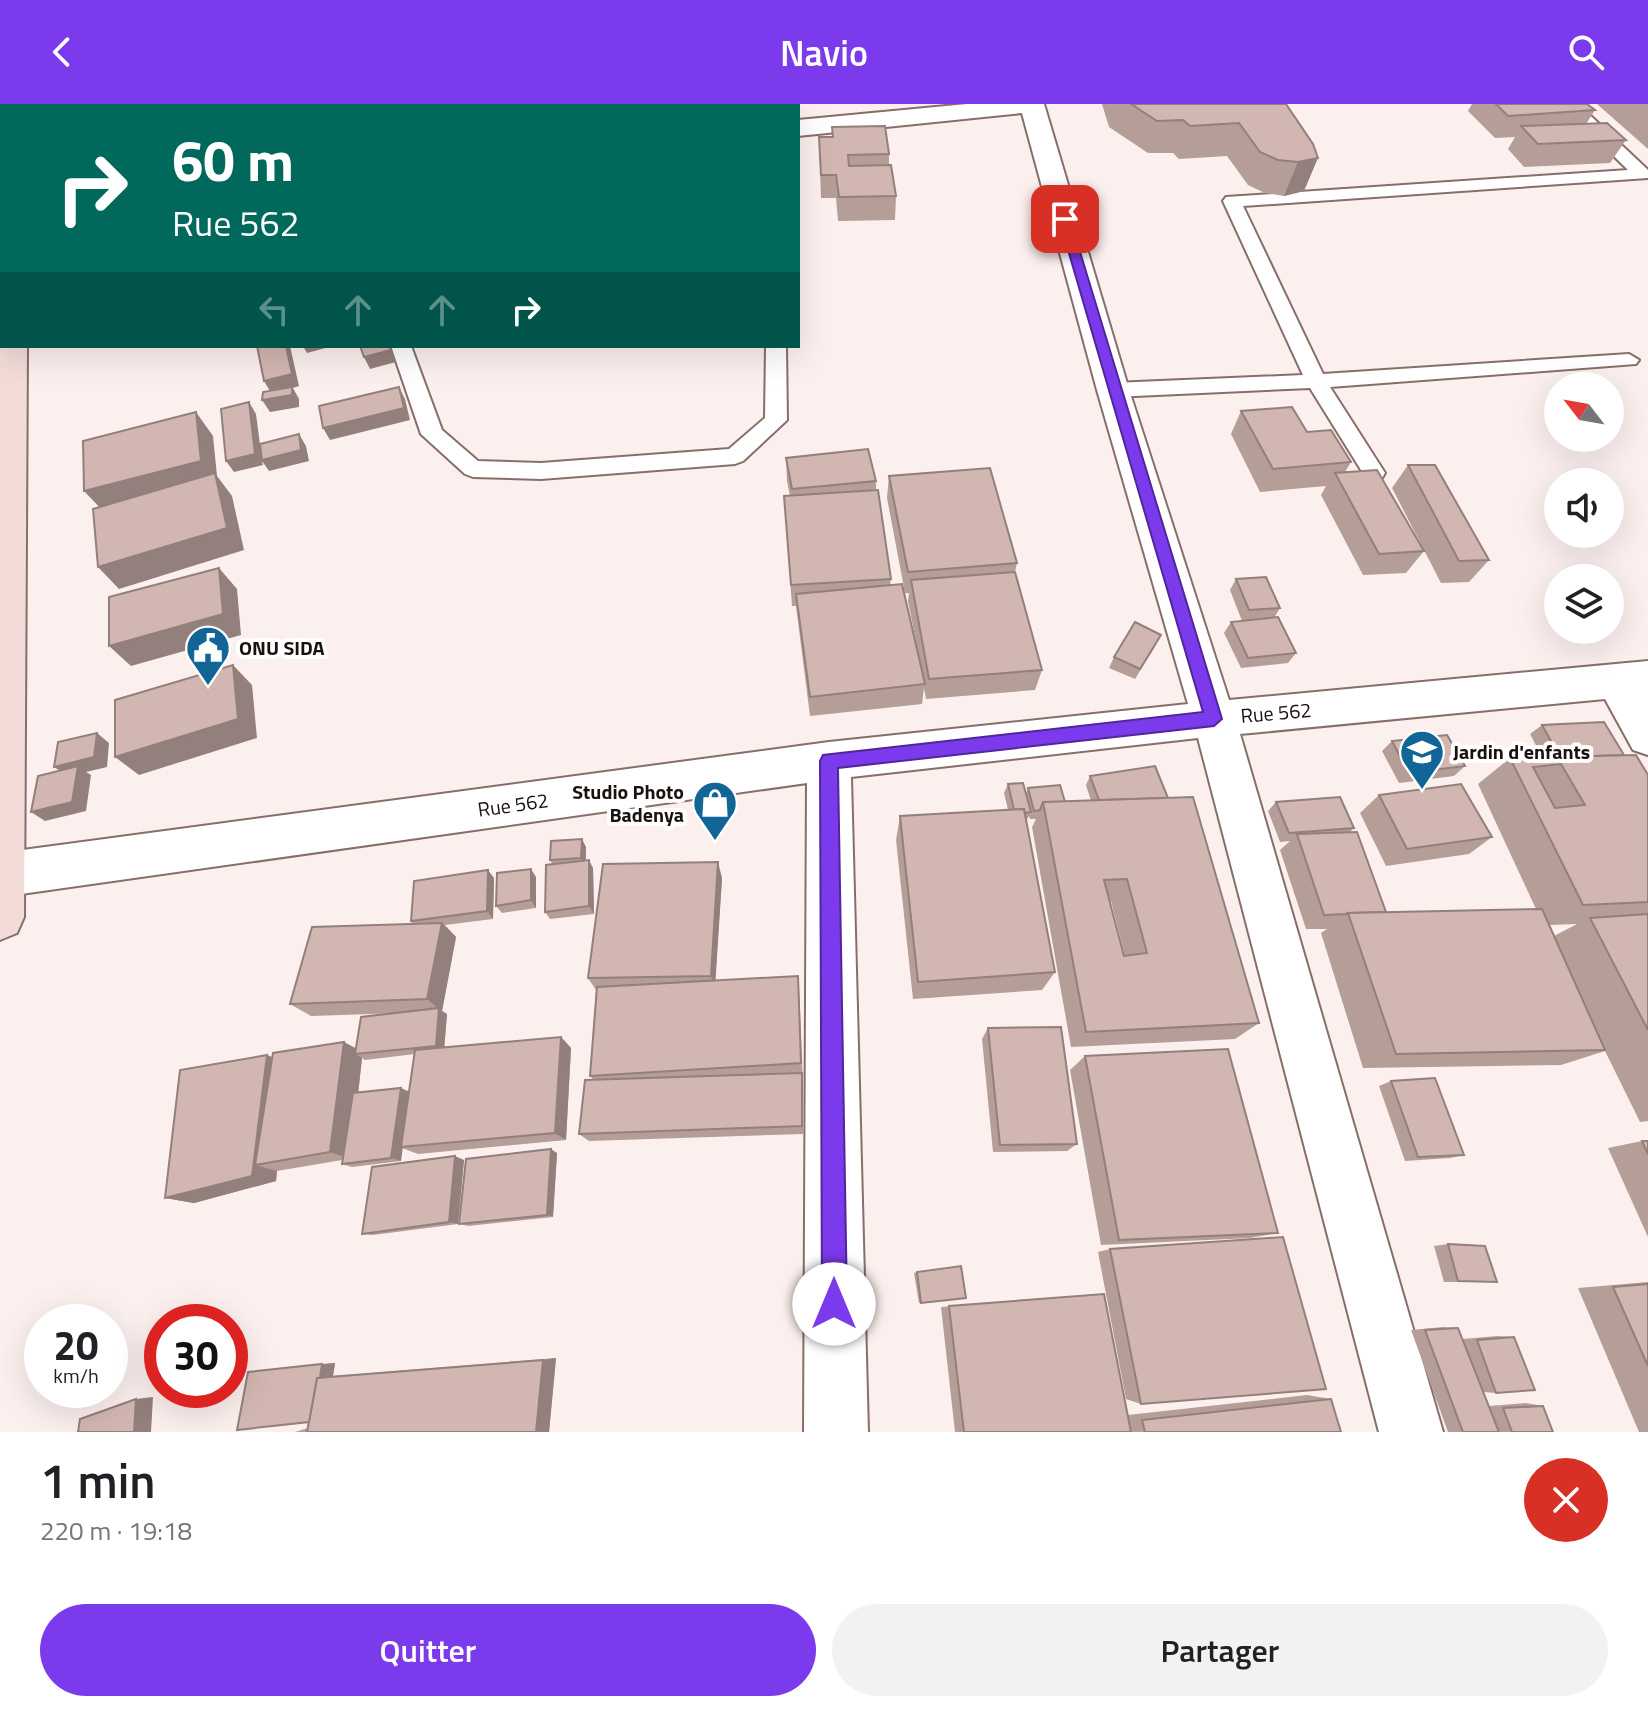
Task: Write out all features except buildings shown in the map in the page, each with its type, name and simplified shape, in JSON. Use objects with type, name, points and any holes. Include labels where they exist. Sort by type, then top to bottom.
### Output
[{"type":"street","points":[[800,128],[1032,104],[1113,390],[1214,719],[1411,1432]]},
{"type":"street","points":[[0,889],[11,348]]},
{"type":"street","points":[[1632,680],[1648,737]]},
{"type":"street","name":"Rue 562","points":[[0,889],[829,761],[1214,719],[1632,680]]},
{"type":"street","points":[[829,761],[836,1432]]},
{"type":"lane","points":[[1374,473],[1316,381],[1232,201],[1642,174],[1569,104]]},
{"type":"lane","points":[[402,348],[432,434],[473,469],[541,471],[735,456],[776,420],[776,348]]},
{"type":"lane","points":[[1113,390],[1316,381],[1629,360]]},
{"type":"place","name":"ONU SIDA","points":[[208,687]]},
{"type":"place","name":"Jardin d'enfants","points":[[1422,791]]},
{"type":"place","name":"Studio Photo Badenya","points":[[715,842]]},
{"type":"route","points":[[834,1304],[829,761],[1214,719],[1113,390],[1065,219]]}]
